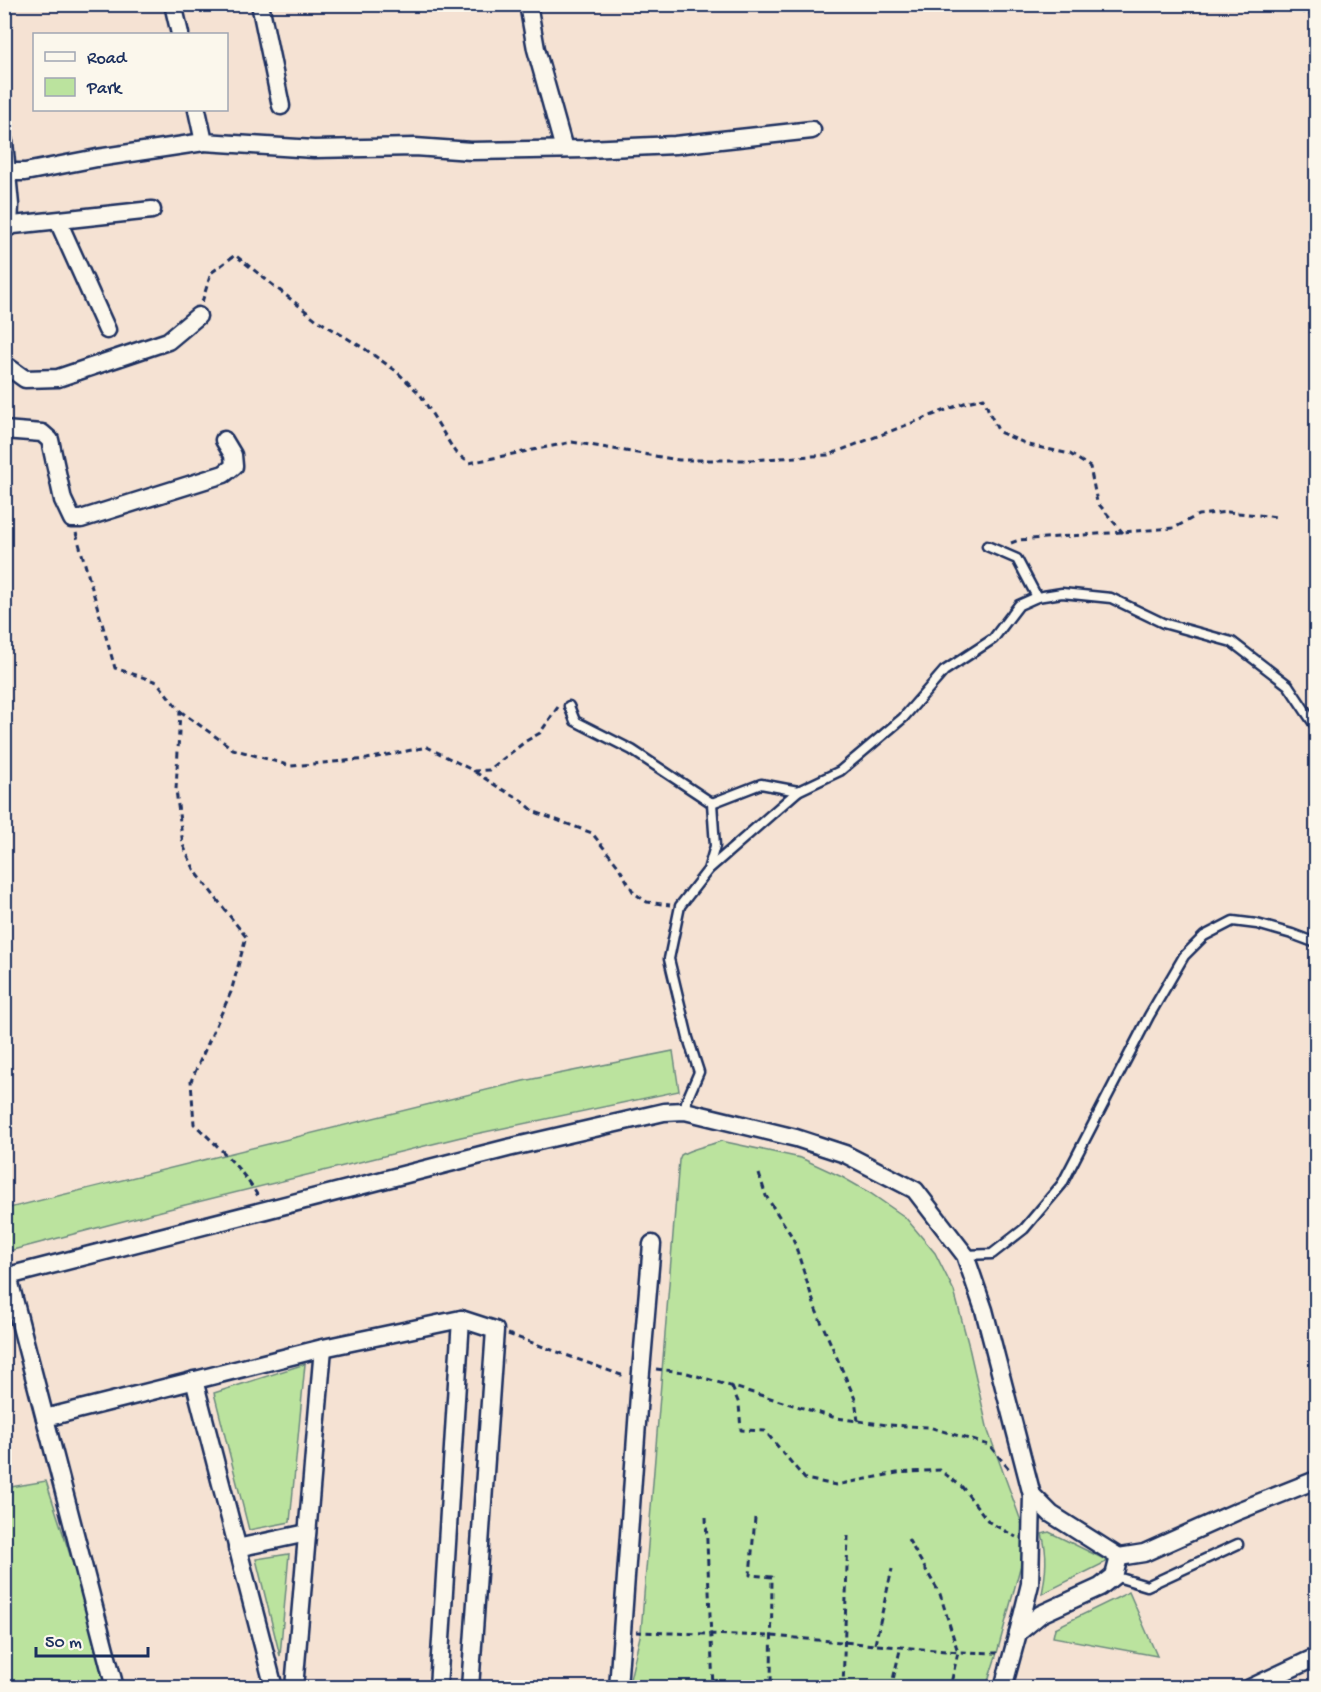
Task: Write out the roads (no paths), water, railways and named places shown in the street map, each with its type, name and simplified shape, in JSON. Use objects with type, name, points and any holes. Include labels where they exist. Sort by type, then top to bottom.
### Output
[{"type":"street","points":[[173,4],[180,33]]},
{"type":"street","points":[[260,4],[281,106]]},
{"type":"street","points":[[528,4],[536,49],[564,149]]},
{"type":"street","points":[[197,111],[204,142]]},
{"type":"street","points":[[7,172],[25,172],[97,158],[204,142],[314,149],[415,147],[471,152],[675,144],[812,130]]},
{"type":"street","points":[[4,142],[10,205],[7,226],[152,210]]},
{"type":"street","points":[[58,221],[107,330]]},
{"type":"street","points":[[4,364],[25,379],[58,378],[168,341],[198,316]]},
{"type":"street","points":[[4,430],[42,433],[50,440],[63,500],[72,519],[81,519],[224,474],[234,466],[233,455],[224,440]]},
{"type":"street","points":[[115,1688],[6,1276],[596,1127],[664,1112],[685,1111],[796,1138],[845,1154],[915,1190],[965,1255],[984,1310],[1032,1495],[1030,1584],[1003,1688]]},
{"type":"street","points":[[618,1688],[652,1244]]},
{"type":"street","points":[[45,1418],[323,1348],[461,1319],[495,1330],[470,1688]]},
{"type":"street","points":[[438,1688],[461,1319]]},
{"type":"street","points":[[294,1688],[323,1348]]},
{"type":"street","points":[[194,1380],[274,1688]]},
{"type":"street","points":[[1032,1495],[1051,1514],[1119,1557],[1144,1553],[1238,1511],[1317,1480]]},
{"type":"street","points":[[237,1548],[307,1533]]},
{"type":"street","points":[[1018,1633],[1041,1614],[1100,1587],[1114,1576],[1119,1557]]},
{"type":"street","points":[[1250,1688],[1317,1657]]},
{"type":"lane","points":[[987,546],[1017,560],[1037,597]]},
{"type":"lane","points":[[685,1111],[686,1102],[699,1072],[688,1038],[669,959],[680,906],[708,870],[798,791],[840,771],[903,718],[944,671],[993,639],[1019,605],[1037,597],[1062,593],[1111,598],[1163,623],[1232,642],[1288,685],[1317,727]]},
{"type":"lane","points":[[568,706],[575,721],[632,750],[711,803]]},
{"type":"lane","points":[[711,803],[761,784],[798,791]]},
{"type":"lane","points":[[708,870],[715,846],[711,803]]},
{"type":"lane","points":[[965,1255],[992,1254],[1024,1229],[1062,1184],[1149,1016],[1184,956],[1204,936],[1233,921],[1257,924],[1317,944]]},
{"type":"lane","points":[[1114,1576],[1147,1586],[1238,1544]]}]
